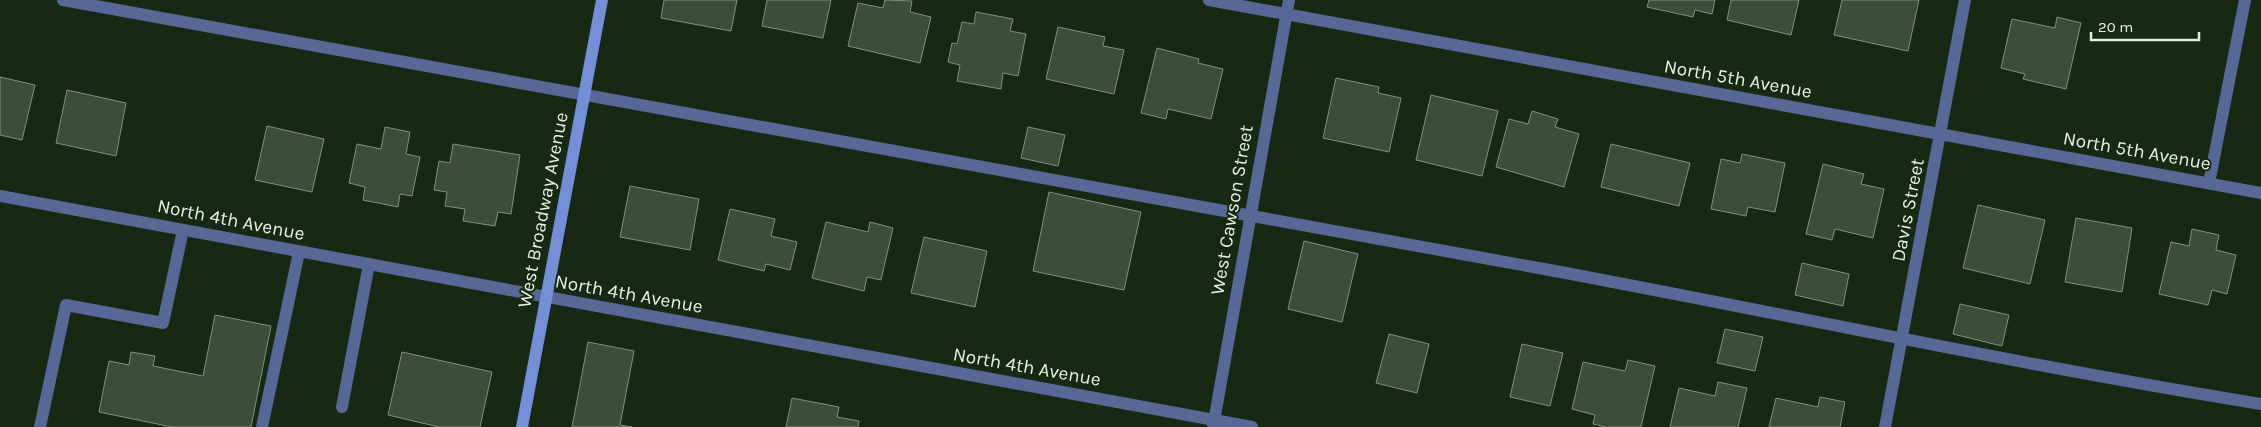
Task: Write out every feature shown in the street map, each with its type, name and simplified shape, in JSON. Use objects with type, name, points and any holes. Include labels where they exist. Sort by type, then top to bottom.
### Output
[{"type":"main road","name":"West Broadway Avenue","points":[[522,427],[602,0]]},
{"type":"street","points":[[64,0],[584,96],[934,157],[1556,272],[1902,339],[2261,404]]},
{"type":"street","name":"North 5th Avenue","points":[[1209,0],[2261,192]]},
{"type":"street","name":"West Cawson Street","points":[[1214,424],[1289,0]]},
{"type":"street","name":"Davis Street","points":[[1885,427],[1965,0]]},
{"type":"street","points":[[2209,183],[2245,0]]},
{"type":"street","name":"North 4th Avenue","points":[[0,196],[1214,424],[1252,427]]},
{"type":"street","points":[[40,427],[66,305],[163,323],[183,230]]},
{"type":"street","points":[[262,427],[299,252]]},
{"type":"street","points":[[342,407],[369,264]]},
{"type":"building","points":[[664,0],[737,0],[731,31],[661,18]]},
{"type":"building","points":[[767,0],[831,0],[823,38],[762,26]]},
{"type":"building","points":[[885,0],[912,1],[910,12],[931,17],[920,63],[848,46],[858,3],[883,8]]},
{"type":"building","points":[[1649,0],[1715,0],[1712,14],[1695,10],[1693,17],[1647,7]]},
{"type":"building","points":[[1731,0],[1799,0],[1791,35],[1727,20]]},
{"type":"building","points":[[1842,0],[1919,0],[1908,51],[1834,35]]},
{"type":"building","points":[[976,12],[1013,19],[1010,31],[1026,34],[1018,76],[1003,73],[1001,89],[957,81],[960,65],[948,62],[952,43],[957,44],[962,22],[974,24]]},
{"type":"building","points":[[2057,17],[2081,23],[2066,89],[2023,79],[2025,74],[2001,68],[2012,19],[2055,28]]},
{"type":"building","points":[[1058,27],[1105,37],[1103,46],[1124,50],[1114,94],[1046,79]]},
{"type":"building","points":[[1157,48],[1199,59],[1198,63],[1223,69],[1211,119],[1168,109],[1166,119],[1141,113]]},
{"type":"building","points":[[0,77],[35,85],[22,140],[0,135]]},
{"type":"building","points":[[1336,78],[1379,87],[1378,93],[1401,98],[1389,152],[1323,138]]},
{"type":"building","points":[[67,90],[126,103],[116,156],[56,143]]},
{"type":"building","points":[[1431,95],[1498,111],[1482,176],[1416,160]]},
{"type":"building","points":[[1532,111],[1558,119],[1555,127],[1579,134],[1564,187],[1496,167],[1509,119],[1528,124]]},
{"type":"building","points":[[267,126],[324,139],[312,192],[255,180]]},
{"type":"building","points":[[385,127],[410,132],[406,154],[420,157],[412,196],[400,194],[398,207],[363,200],[365,187],[349,183],[357,144],[381,149]]},
{"type":"building","points":[[1028,127],[1065,135],[1058,166],[1021,158]]},
{"type":"building","points":[[453,144],[520,155],[511,214],[498,212],[495,226],[463,221],[465,209],[445,206],[447,192],[434,190],[439,161],[450,163]]},
{"type":"building","points":[[1611,144],[1690,163],[1679,206],[1601,187]]},
{"type":"building","points":[[1742,154],[1785,163],[1775,212],[1748,207],[1746,216],[1711,209],[1721,159],[1740,163]]},
{"type":"building","points":[[1823,164],[1864,174],[1861,184],[1884,189],[1873,238],[1835,229],[1832,240],[1806,234]]},
{"type":"building","points":[[630,186],[699,199],[690,250],[620,237]]},
{"type":"building","points":[[1049,192],[1141,212],[1124,290],[1033,271]]},
{"type":"building","points":[[1978,205],[2045,220],[2030,284],[1963,268]]},
{"type":"building","points":[[730,209],[775,219],[771,236],[797,242],[790,270],[766,264],[764,271],[718,260]]},
{"type":"building","points":[[2076,218],[2132,228],[2122,292],[2065,282]]},
{"type":"building","points":[[826,222],[868,232],[870,222],[893,228],[881,280],[867,277],[864,291],[812,278]]},
{"type":"building","points":[[2192,229],[2219,235],[2216,250],[2236,255],[2227,294],[2212,290],[2208,305],[2159,294],[2171,242],[2189,246]]},
{"type":"building","points":[[924,237],[987,251],[975,307],[911,293]]},
{"type":"building","points":[[1304,241],[1358,254],[1342,322],[1288,309]]},
{"type":"building","points":[[1802,263],[1849,274],[1843,306],[1795,295]]},
{"type":"building","points":[[1960,304],[2009,315],[2002,346],[1953,334]]},
{"type":"building","points":[[215,315],[271,326],[251,427],[172,427],[99,412],[109,361],[129,365],[131,352],[155,356],[153,366],[203,376]]},
{"type":"building","points":[[1725,329],[1763,337],[1755,371],[1717,363]]},
{"type":"building","points":[[1389,334],[1429,344],[1417,393],[1376,383]]},
{"type":"building","points":[[588,342],[634,351],[620,425],[632,427],[572,427]]},
{"type":"building","points":[[1522,344],[1563,353],[1550,406],[1510,397]]},
{"type":"building","points":[[402,352],[492,372],[480,427],[439,427],[388,415]]},
{"type":"building","points":[[1628,360],[1655,366],[1641,427],[1606,427],[1593,424],[1595,415],[1572,409],[1583,362],[1625,371]]},
{"type":"building","points":[[1718,382],[1747,388],[1738,427],[1670,427],[1679,388],[1715,396]]},
{"type":"building","points":[[1820,397],[1845,402],[1840,427],[1769,427],[1776,398],[1818,407]]},
{"type":"building","points":[[792,398],[839,407],[837,417],[859,421],[858,427],[786,427]]}]
